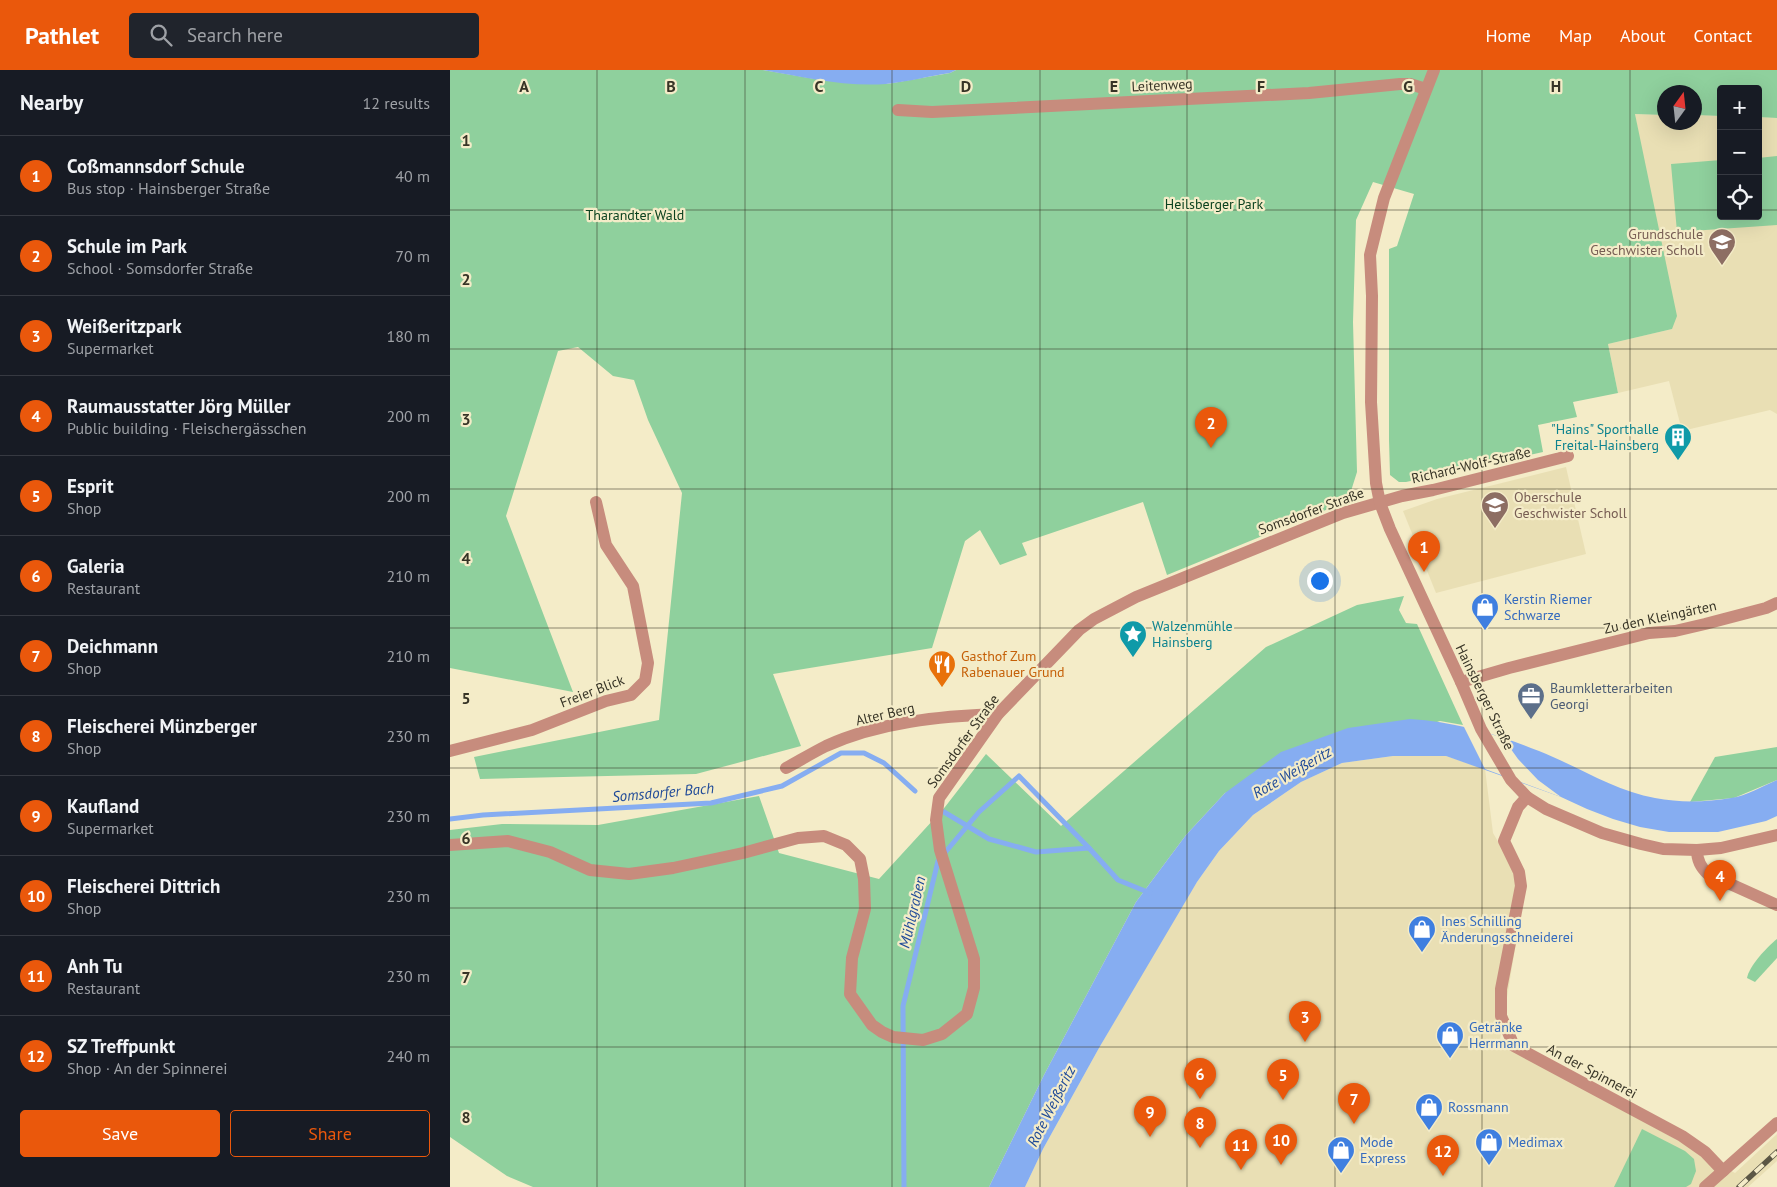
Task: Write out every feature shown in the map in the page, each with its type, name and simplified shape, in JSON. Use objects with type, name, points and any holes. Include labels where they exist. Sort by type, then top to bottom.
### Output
[{"type":"street","name":"Somsdorfer Straße","points":[[450,845],[508,842],[550,852],[590,870],[629,874],[673,868],[743,853],[798,838],[824,836],[846,845],[860,859],[864,879],[865,909],[852,958],[850,994],[872,1025],[893,1037],[923,1040],[942,1034],[967,1014],[974,988],[974,959],[940,850],[936,820],[939,798],[998,714],[1079,630],[1115,608],[1136,597],[1267,543],[1343,513],[1380,502],[1376,483],[1372,402],[1370,255],[1384,198],[1434,70]]},
{"type":"street","name":"Leitenweg","points":[[898,110],[932,112],[1310,93],[1400,84],[1410,84],[1426,89]]},
{"type":"street","name":"Richard-Wolf-Straße","points":[[1380,502],[1568,456]]},
{"type":"street","name":"Freier Blick","points":[[450,751],[532,730],[606,701],[631,695],[645,680],[648,663],[632,586],[606,545],[596,502]]},
{"type":"street","name":"Hainsberger Straße","points":[[1380,502],[1390,529],[1481,729],[1511,780],[1526,797],[1546,809],[1602,833],[1663,849],[1697,850],[1721,848],[1777,835]]},
{"type":"street","name":"Zu den Kleingärten","points":[[1461,682],[1648,633],[1676,631],[1706,624],[1766,608],[1777,603]]},
{"type":"street","name":"Alter Berg","points":[[786,768],[826,746],[876,729],[938,718],[998,714]]},
{"type":"street","name":"An der Spinnerei","points":[[1526,797],[1518,807],[1504,841],[1519,872],[1521,886],[1501,989],[1501,1016],[1514,1046],[1682,1136],[1705,1152],[1723,1171]]},
{"type":"street","points":[[1697,850],[1697,860],[1708,874],[1777,904]]},
{"type":"street","points":[[1706,1187],[1777,1123]]},
{"type":"shaded area","name":"Grundschule Geschwister Scholl","points":[[1635,114],[1657,115],[1657,130],[1702,130],[1702,115],[1717,116],[1717,220],[1762,220],[1762,117],[1777,118],[1777,414],[1770,410],[1682,431],[1669,381],[1618,393],[1608,344],[1672,329]]},
{"type":"shaded area","name":"Oberschule Geschwister Scholl","points":[[1566,467],[1586,554],[1436,593],[1403,511],[1437,499]]},
{"type":"shaded area","points":[[1393,756],[1446,756],[1485,769],[1493,833],[1525,888],[1500,1040],[1735,1173],[1777,1134],[1777,1161],[1748,1187],[1025,1187],[1043,1149],[1169,926],[1219,851],[1253,815],[1301,782],[1342,763]]},
{"type":"green space","points":[[450,70],[763,70],[821,80],[887,84],[950,73],[956,70],[1777,70],[1777,118],[1762,117],[1762,85],[1717,85],[1717,116],[1702,115],[1702,85],[1657,85],[1657,115],[1635,114],[1677,316],[1672,329],[1608,344],[1618,393],[1573,402],[1577,417],[1538,425],[1543,452],[1406,482],[1399,482],[1390,475],[1389,249],[1397,246],[1414,194],[1373,182],[1356,220],[1353,322],[1357,472],[1351,491],[1338,505],[1167,575],[1143,502],[1022,543],[1027,555],[1000,565],[980,530],[965,541],[932,648],[773,674],[801,746],[696,774],[480,779],[474,757],[659,720],[682,493],[648,420],[634,380],[613,376],[578,347],[558,351],[506,516],[573,692],[450,668]]},
{"type":"green space","points":[[1777,156],[1777,225],[1677,232],[1671,164],[1717,160],[1717,220],[1762,220],[1762,158]]},
{"type":"green space","points":[[1404,596],[1399,610],[1406,623],[1417,624],[1463,725],[1440,721],[1225,793],[1186,835],[1136,902],[1044,1075],[989,1187],[533,1187],[507,1176],[450,1137],[450,830],[502,824],[598,825],[759,796],[779,853],[879,879],[945,807],[986,754],[1061,826],[1266,647],[1357,605]]},
{"type":"green space","points":[[1777,747],[1777,780],[1734,798],[1690,802],[1715,757]]},
{"type":"green space","points":[[1777,939],[1777,958],[1755,982],[1747,978],[1755,962]]},
{"type":"green space","points":[[1642,1129],[1685,1151],[1694,1159],[1696,1171],[1691,1184],[1686,1187],[1614,1187]]},
{"type":"water","points":[[763,70],[956,70],[950,73],[902,82],[870,85],[824,81]]},
{"type":"water","name":"Rote Weißeritz","points":[[1410,719],[1460,726],[1508,739],[1625,790],[1655,798],[1693,801],[1731,798],[1748,793],[1777,780],[1777,816],[1766,821],[1718,832],[1669,832],[1640,827],[1613,819],[1561,797],[1446,756],[1393,756],[1342,763],[1301,782],[1253,815],[1219,851],[1197,882],[1099,1048],[1043,1149],[1025,1187],[989,1187],[1044,1075],[1136,902],[1186,835],[1225,793],[1281,752],[1348,728]]},
{"type":"pier","points":[[1463,725],[1503,738],[1518,759],[1538,780],[1561,797],[1485,769]]},
{"type":"waterway","name":"Somsdorfer Bach","points":[[450,819],[483,815],[711,803],[782,786],[841,753],[864,753],[884,763],[915,791]]},
{"type":"waterway","name":"Mühlgraben","points":[[904,1187],[903,1006],[938,861],[979,812],[1019,776],[1089,848]]},
{"type":"waterway","name":"Somsdorfer Bach","points":[[944,812],[989,839],[1036,852],[1089,848],[1118,880],[1150,893]]},
{"type":"railway","points":[[1739,1187],[1777,1152]]},
{"type":"place","name":"Grundschule Geschwister Scholl","points":[[1722,266]]},
{"type":"place","name":"Schule im Park","points":[[1211,448]]},
{"type":"place","name":"\"Hains\" Sporthalle Freital-Hainsberg","points":[[1678,461]]},
{"type":"place","name":"Oberschule Geschwister Scholl","points":[[1495,529]]},
{"type":"place","name":"Coßmannsdorf Schule","points":[[1424,572]]},
{"type":"place","name":"Kerstin Riemer Schwarze","points":[[1485,631]]},
{"type":"place","name":"Walzenmühle Hainsberg","points":[[1133,658]]},
{"type":"place","name":"Gasthof Zum Rabenauer Grund","points":[[942,688]]},
{"type":"place","name":"Baumkletterarbeiten Georgi","points":[[1531,720]]},
{"type":"place","name":"Raumausstatter Jörg Müller","points":[[1720,901]]},
{"type":"place","name":"Ines Schilling Änderungsschneiderei","points":[[1422,953]]},
{"type":"place","name":"Weißeritzpark","points":[[1305,1042]]},
{"type":"place","name":"Getränke Herrmann","points":[[1450,1059]]},
{"type":"place","name":"Galeria","points":[[1200,1099]]},
{"type":"place","name":"Esprit","points":[[1283,1100]]},
{"type":"place","name":"Deichmann","points":[[1354,1124]]},
{"type":"place","name":"Rossmann","points":[[1429,1131]]},
{"type":"place","name":"Kaufland","points":[[1150,1137]]},
{"type":"place","name":"Fleischerei Münzberger","points":[[1200,1148]]},
{"type":"place","name":"Fleischerei Dittrich","points":[[1281,1165]]},
{"type":"place","name":"Medimax","points":[[1489,1166]]},
{"type":"place","name":"Anh Tu","points":[[1241,1170]]},
{"type":"place","name":"Mode Express","points":[[1341,1174]]},
{"type":"place","name":"SZ Treffpunkt","points":[[1443,1176]]},
{"type":"park label","name":"Heilsberger Park","points":[[1214,204]]},
{"type":"park label","name":"Tharandter Wald","points":[[635,215]]}]
